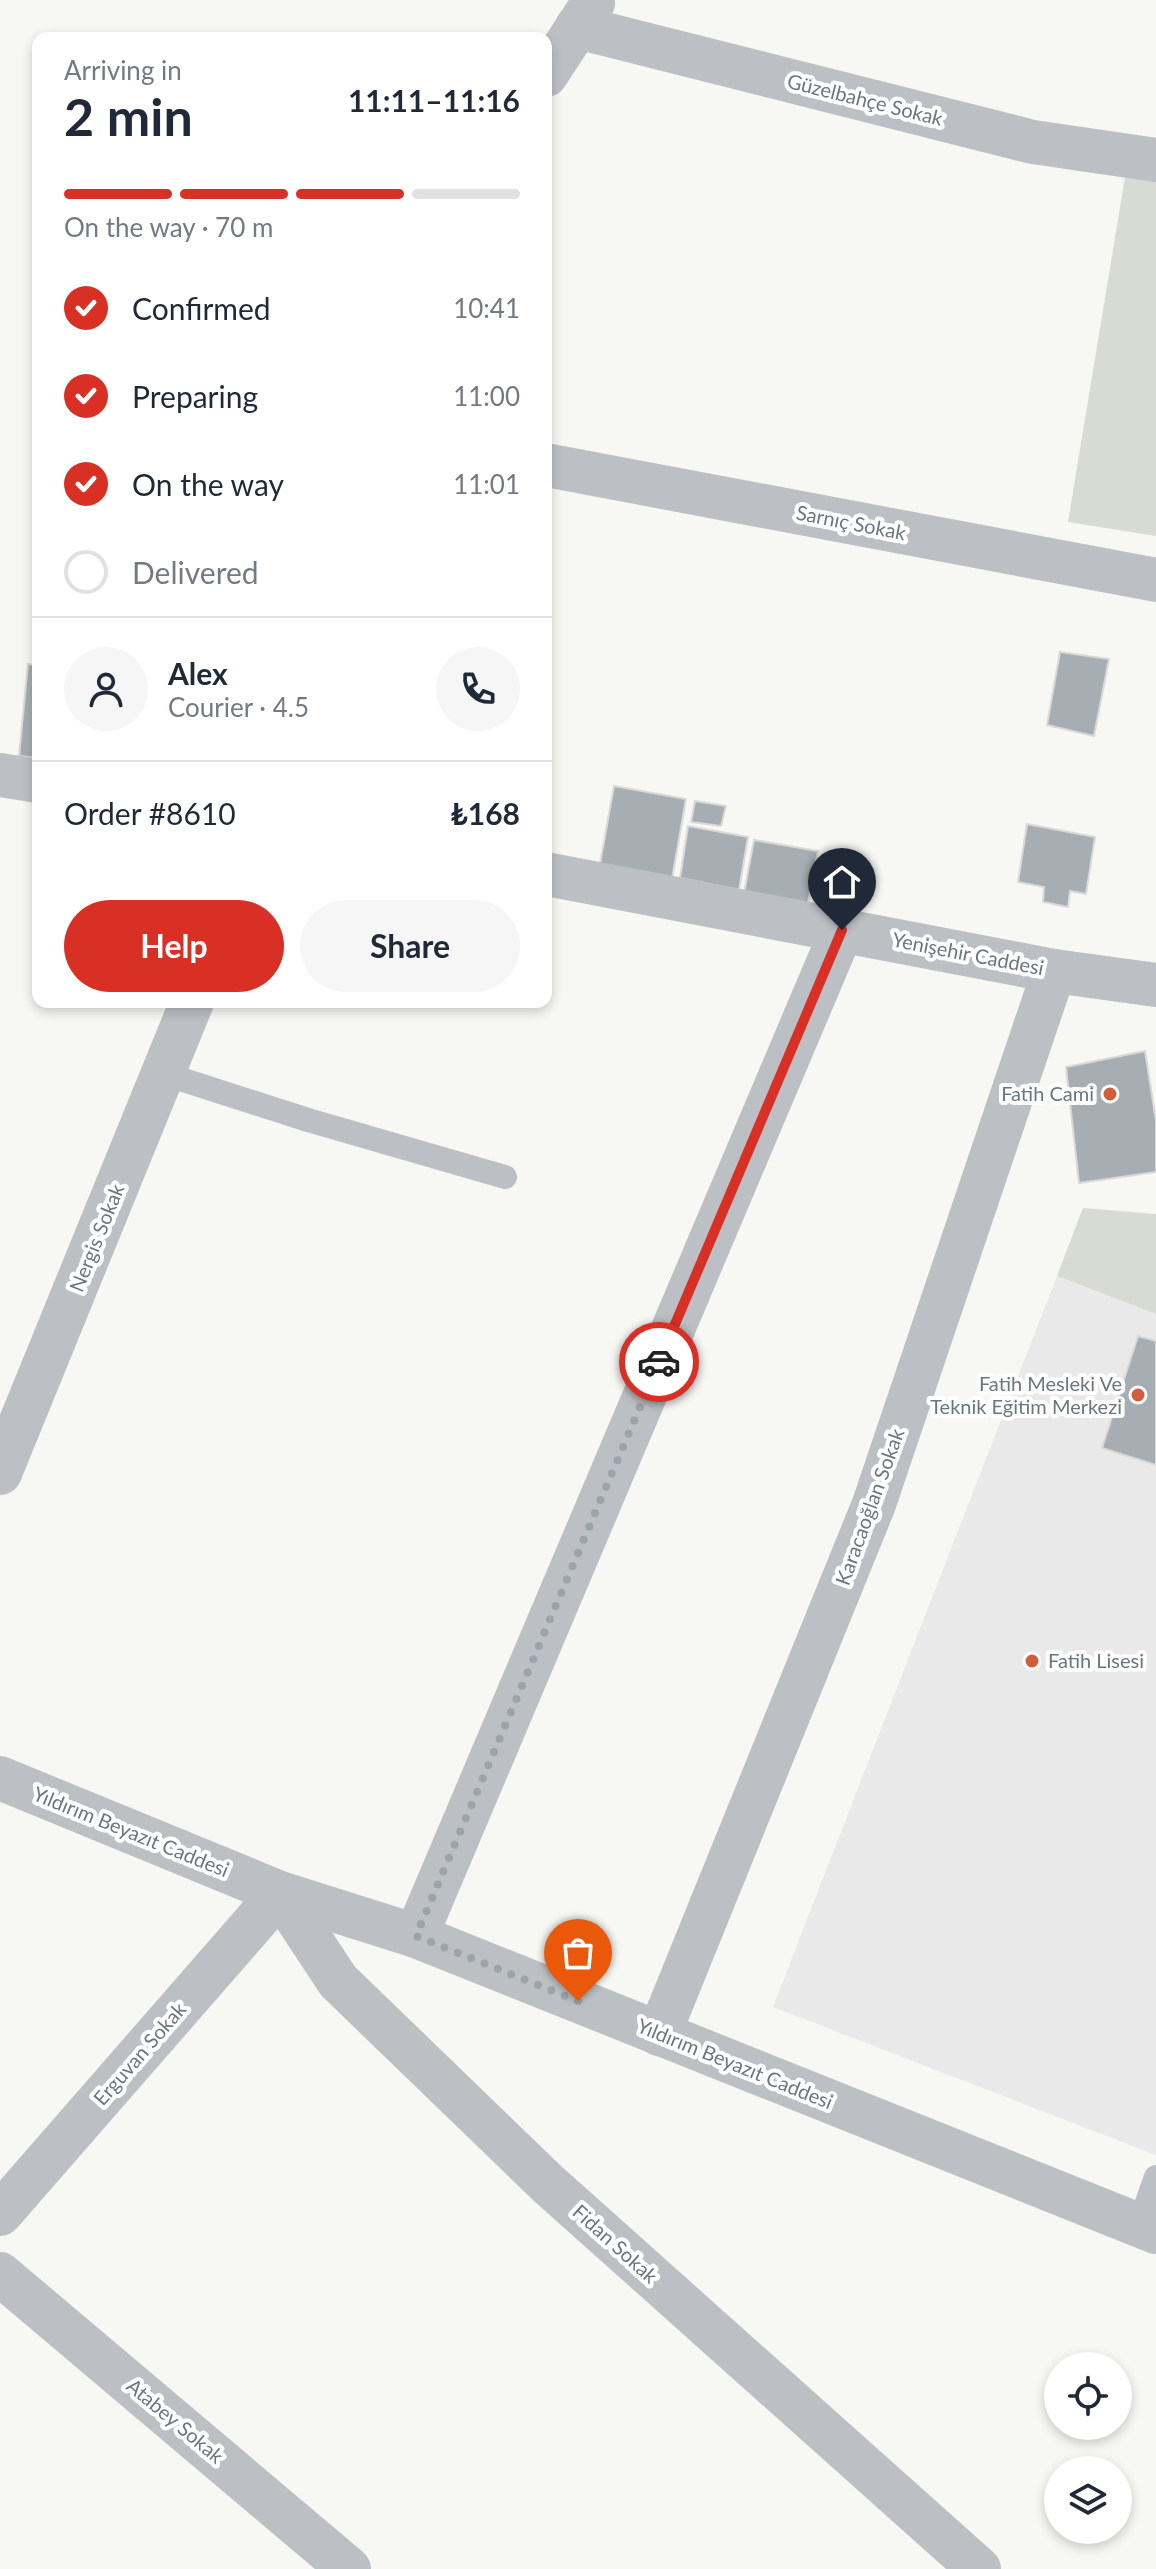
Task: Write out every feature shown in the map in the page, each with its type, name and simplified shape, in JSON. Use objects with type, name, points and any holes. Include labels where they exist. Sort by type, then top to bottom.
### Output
[{"type":"street","points":[[552,66],[586,13]]},
{"type":"street","name":"Güzelbahçe Sokak","points":[[586,13],[1033,142],[1156,160]]},
{"type":"street","name":"Sarnıç Sokak","points":[[552,466],[1156,580]]},
{"type":"street","points":[[0,775],[32,780]]},
{"type":"street","name":"Yenişehir Caddesi","points":[[552,875],[1054,971],[1156,985]]},
{"type":"street","points":[[416,1936],[842,930]]},
{"type":"street","name":"Karacaoğlan Sokak","points":[[659,2034],[874,1504],[1054,971]]},
{"type":"street","name":"Nergis Sokak","points":[[0,1473],[190,1008]]},
{"type":"street","name":"Yıldırım Beyazıt Caddesi","points":[[0,1778],[280,1893],[416,1936],[1147,2228]]},
{"type":"street","name":"Erguvan Sokak","points":[[0,2214],[280,1893]]},
{"type":"street","name":"Fidan Sokak","points":[[280,1893],[338,1981],[547,2183],[979,2569]]},
{"type":"street","name":"Atabey Sokak","points":[[0,2274],[349,2569]]},
{"type":"lane","points":[[165,1074],[308,1120],[505,1177]]},
{"type":"lane","points":[[1147,2228],[1156,2177]]},
{"type":"shaded area","points":[[1126,171],[1156,176],[1156,536],[1068,522]]},
{"type":"shaded area","points":[[1083,1208],[1156,1214],[1156,1314],[1057,1276]]},
{"type":"shaded area","name":"Fatih Lisesi","points":[[1057,1276],[1156,1314],[1156,2155],[773,2007]]},
{"type":"building","points":[[1060,652],[1109,659],[1094,736],[1047,725]]},
{"type":"building","points":[[28,664],[32,664],[32,757],[19,756]]},
{"type":"building","points":[[614,786],[686,799],[672,879],[600,864]]},
{"type":"building","points":[[695,801],[726,806],[721,826],[691,822]]},
{"type":"building","points":[[1027,824],[1095,837],[1086,894],[1070,891],[1068,907],[1043,902],[1044,887],[1018,882]]},
{"type":"building","points":[[688,826],[748,837],[739,890],[680,878]]},
{"type":"building","points":[[754,840],[818,851],[805,918],[744,893]]},
{"type":"building","name":"Fatih Cami","points":[[1145,1051],[1156,1121],[1156,1172],[1079,1183],[1066,1067]]},
{"type":"building","name":"Fatih Mesleki Ve Teknik Eğitim Merkezi","points":[[1138,1336],[1156,1341],[1156,1465],[1102,1448]]},
{"type":"way so far","points":[[578,2001],[416,1936],[659,1362]]},
{"type":"place","name":"Fatih Cami","points":[[1110,1094]]},
{"type":"place","name":"Fatih Mesleki Ve Teknik Eğitim Merkezi","points":[[1138,1395]]},
{"type":"place","name":"Fatih Lisesi","points":[[1032,1661]]},
{"type":"route","points":[[659,1362],[842,930]]}]
